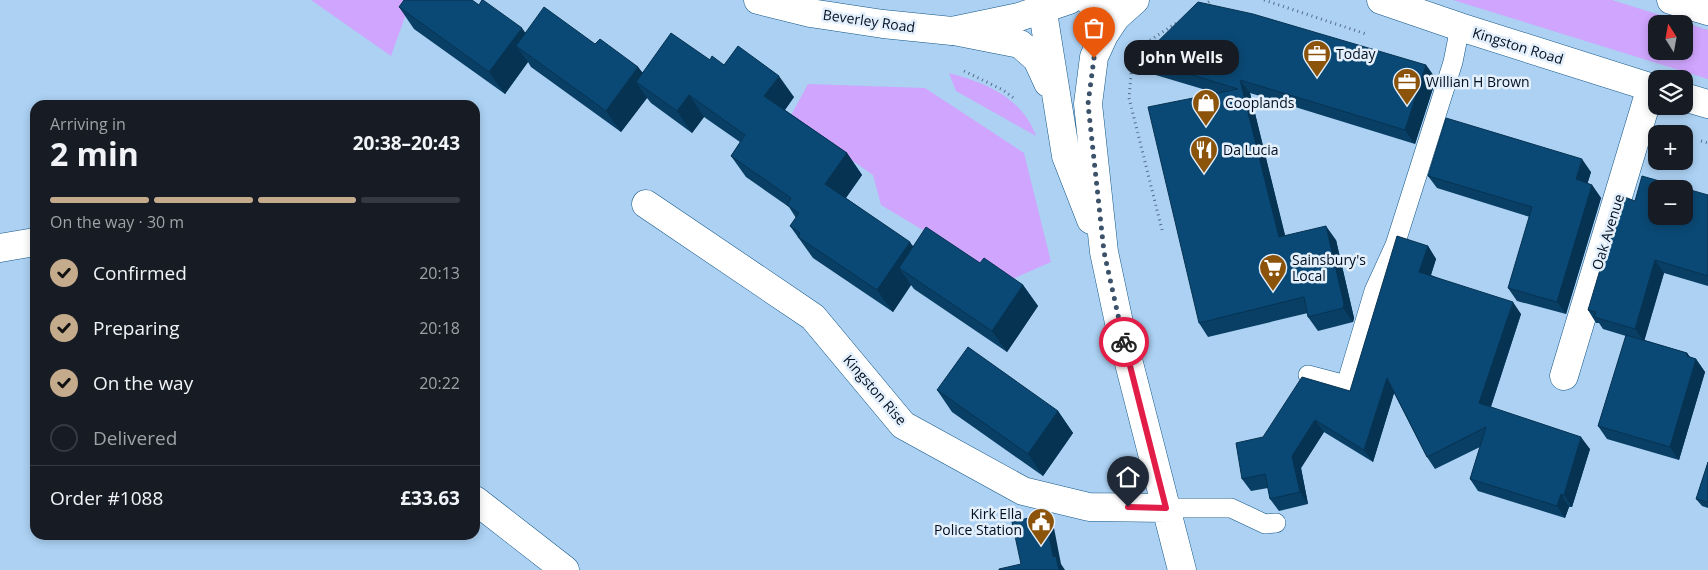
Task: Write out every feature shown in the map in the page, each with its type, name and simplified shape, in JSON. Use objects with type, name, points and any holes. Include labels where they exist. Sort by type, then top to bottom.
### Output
[{"type":"street","name":"Beverley Road","points":[[758,0],[810,13],[865,22],[952,31],[1020,44],[1037,59],[1056,98]]},
{"type":"street","name":"Beverley Road","points":[[952,31],[1019,16],[1042,4],[1069,0]]},
{"type":"street","points":[[1088,0],[1109,0]]},
{"type":"street","name":"Beverley Road","points":[[1134,0],[1116,17],[1104,35],[1094,58],[1088,104],[1104,252],[1121,332],[1182,570]]},
{"type":"street","name":"Kingston Road","points":[[1381,0],[1460,28],[1648,86]]},
{"type":"street","points":[[1671,0],[1708,11]]},
{"type":"street","name":"Beverley Road","points":[[1042,4],[1066,156],[1104,252]]},
{"type":"street","points":[[1693,100],[1708,104]]},
{"type":"street","name":"Oak Avenue","points":[[1564,376],[1648,107]]},
{"type":"street","name":"Kingston Rise","points":[[646,204],[812,317],[903,425],[1023,491],[1089,506],[1166,508]]},
{"type":"street","points":[[0,248],[30,243]]},
{"type":"street","points":[[480,504],[565,570]]},
{"type":"lane","points":[[1308,375],[1346,385],[1374,291],[1395,245],[1454,62],[1460,28]]},
{"type":"lane","points":[[1166,508],[1231,508],[1265,524],[1276,523]]},
{"type":"path","points":[[1196,10],[1212,0]]},
{"type":"path","points":[[1264,0],[1375,37]]},
{"type":"path","points":[[1162,230],[1128,98],[1132,64],[1149,41],[1180,20]]},
{"type":"path","points":[[956,69],[1003,90],[1017,100]]},
{"type":"shaded area","points":[[311,0],[411,0],[391,56]]},
{"type":"shaded area","points":[[1453,0],[1612,0],[1660,15],[1648,15],[1648,60],[1693,60],[1693,25],[1708,30],[1708,79],[1693,74],[1693,70],[1679,70]]},
{"type":"shaded area","points":[[949,73],[990,87],[1002,94],[1022,112],[1036,136],[956,91]]},
{"type":"shaded area","points":[[808,84],[925,88],[1024,153],[1051,262],[1008,281],[881,205],[873,175],[790,117]]},
{"type":"building","points":[[404,0],[472,0],[479,5],[483,0],[522,28],[489,72],[399,7]]},
{"type":"building","points":[[1198,2],[1253,14],[1426,65],[1405,130],[1240,80],[1279,237],[1326,226],[1344,304],[1343,308],[1308,317],[1304,297],[1199,323],[1148,107],[1238,89],[1140,59]]},
{"type":"building","points":[[544,7],[595,44],[600,39],[638,67],[606,111],[516,46]]},
{"type":"building","points":[[671,33],[710,60],[712,56],[724,65],[738,46],[779,76],[764,96],[847,153],[825,184],[910,242],[877,290],[798,237],[800,233],[790,226],[799,213],[787,205],[791,198],[731,156],[745,135],[689,95],[677,111],[636,82]]},
{"type":"building","points":[[1446,118],[1582,159],[1576,179],[1592,185],[1557,302],[1508,288],[1532,207],[1428,176]]},
{"type":"building","points":[[1642,176],[1656,180],[1648,180],[1648,225],[1693,225],[1693,191],[1708,195],[1708,276],[1655,260],[1635,329],[1594,317],[1596,312],[1588,310],[1622,196],[1635,201]]},
{"type":"building","points":[[926,227],[980,263],[984,258],[1023,285],[992,331],[899,268]]},
{"type":"building","points":[[1397,236],[1428,246],[1419,272],[1513,302],[1479,403],[1581,437],[1564,495],[1561,494],[1557,506],[1470,479],[1486,427],[1427,457],[1387,378],[1364,450],[1315,420],[1292,456],[1300,492],[1270,499],[1265,474],[1242,479],[1236,443],[1263,437],[1302,377],[1350,391]]},
{"type":"building","points":[[1626,335],[1687,353],[1687,356],[1696,359],[1670,447],[1598,426]]},
{"type":"building","points":[[968,347],[1058,411],[1028,454],[937,390]]},
{"type":"building","points":[[1708,462],[1708,502],[1696,499]]},
{"type":"building","points":[[1045,514],[1053,557],[1056,556],[1059,570],[999,570],[1021,564],[1012,522]]},
{"type":"way so far","points":[[1094,58],[1088,104],[1104,252],[1124,342]]},
{"type":"place","name":"John Wells","points":[[1094,58]]},
{"type":"place","name":"Today","points":[[1317,78]]},
{"type":"place","name":"Willian H Brown","points":[[1407,106]]},
{"type":"place","name":"Cooplands","points":[[1206,127]]},
{"type":"place","name":"Da Lucia","points":[[1204,174]]},
{"type":"place","name":"Sainsbury's Local","points":[[1273,292]]},
{"type":"place","name":"Kirk Ella Police Station","points":[[1041,546]]},
{"type":"route","points":[[1124,342],[1166,508],[1128,507]]}]
